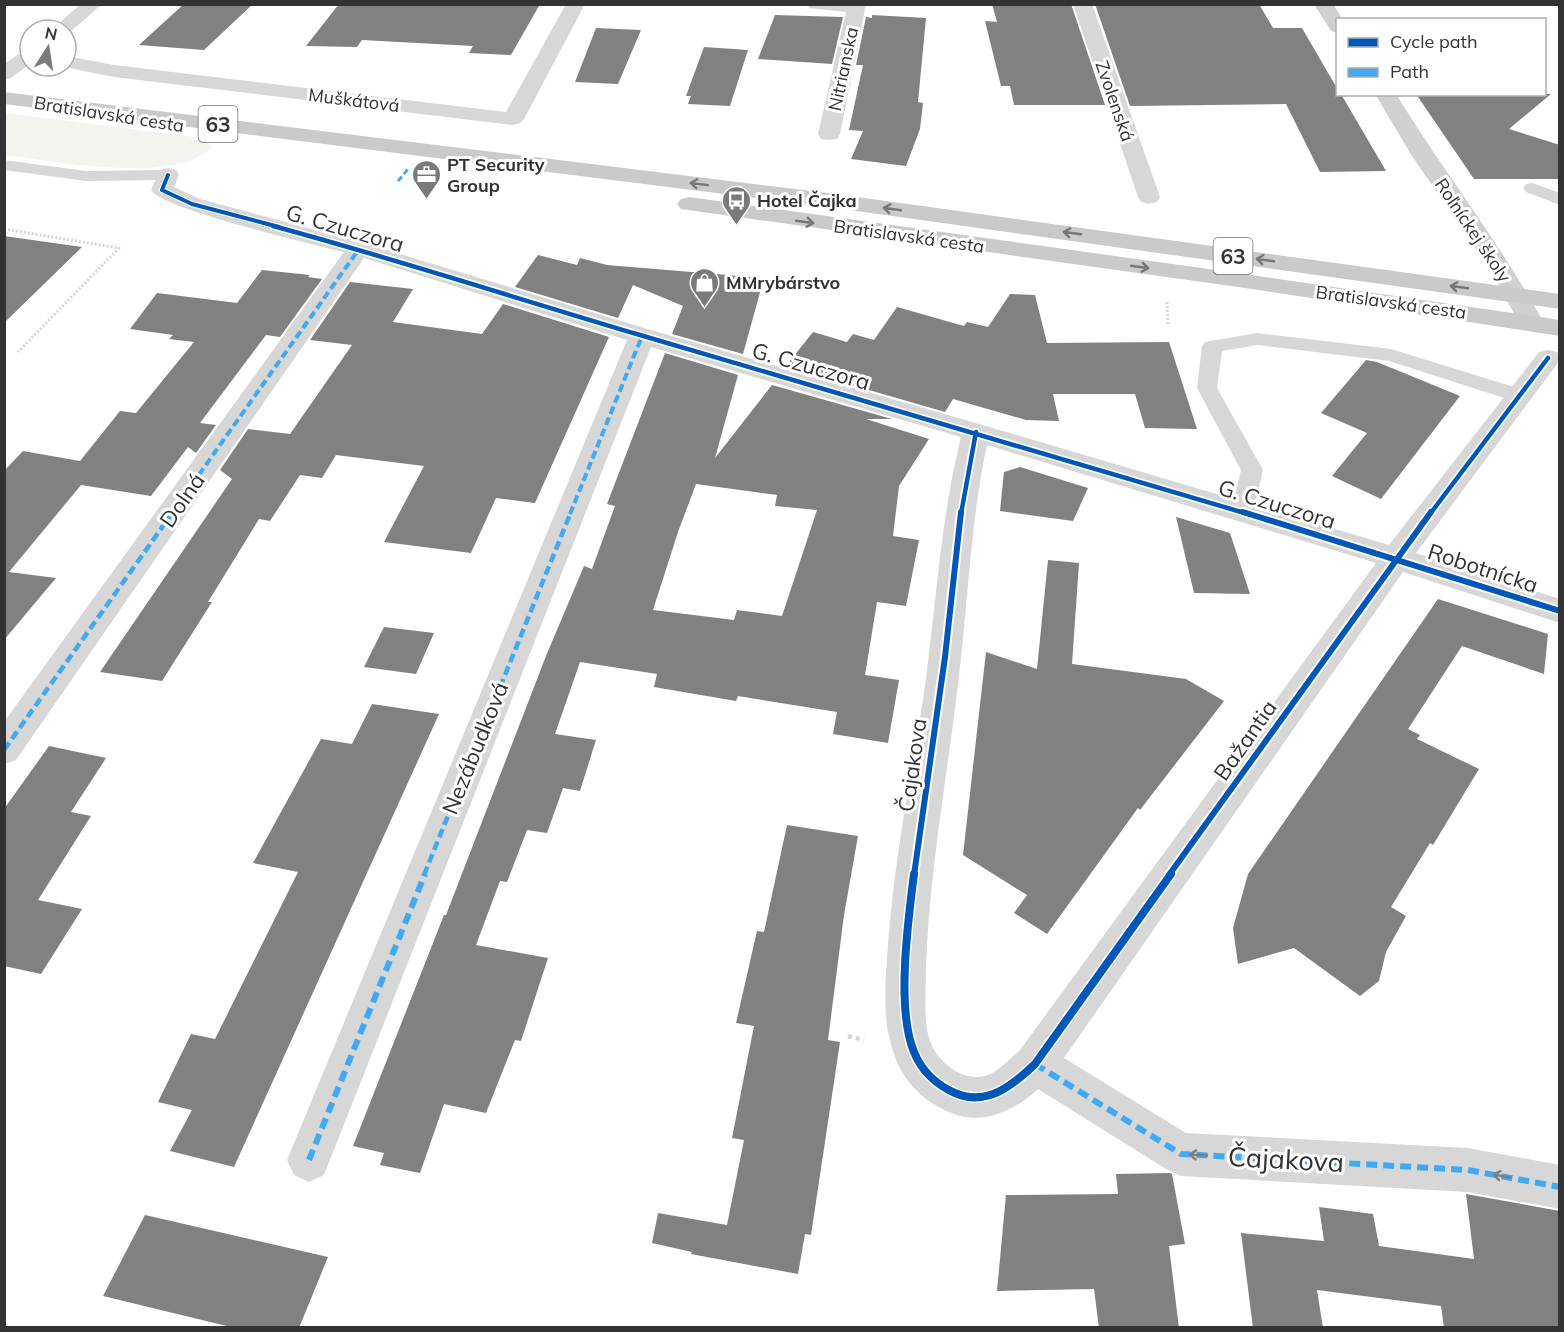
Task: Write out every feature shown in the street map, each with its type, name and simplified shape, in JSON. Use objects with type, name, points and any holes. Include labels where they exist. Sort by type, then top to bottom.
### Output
[{"type":"main road","points":[[1323,4],[1336,24]]},
{"type":"main road","name":"Roľníckej školy","points":[[1386,96],[1423,156],[1504,273],[1531,323]]},
{"type":"main road","name":"Bratislavská cesta","points":[[8,99],[828,200],[1560,303]]},
{"type":"main road","name":"Bratislavská cesta","points":[[8,99],[747,214],[1245,281],[1531,323]]},
{"type":"street","points":[[76,18],[93,4]]},
{"type":"street","name":"Muškátová","points":[[78,64],[126,72],[513,119],[576,4]]},
{"type":"street","points":[[816,4],[857,6]]},
{"type":"street","name":"Zvolenská","points":[[1082,4],[1149,197]]},
{"type":"street","name":"Nitrianska","points":[[829,134],[857,6]]},
{"type":"street","points":[[4,74],[18,64]]},
{"type":"street","name":"G. Czuczora","points":[[168,175],[162,190],[192,204],[359,249],[642,336],[976,432],[1396,558]]},
{"type":"street","name":"Dolná","points":[[4,750],[359,249]]},
{"type":"street","name":"Roľníckej školy","points":[[1531,323],[1556,350]]},
{"type":"street","name":"Nezábudková","points":[[309,1160],[642,336]]},
{"type":"street","name":"Bažantia","points":[[946,1090],[968,1098],[994,1095],[1035,1064],[1396,558],[1556,350]]},
{"type":"street","name":"Čajakova","points":[[946,1090],[923,1071],[912,1049],[905,1009],[909,920],[945,657],[956,543],[967,466],[976,432]]},
{"type":"street","name":"Robotnícka","points":[[1396,558],[1560,611]]},
{"type":"street","name":"Čajakova","points":[[1035,1064],[1181,1154],[1468,1170],[1560,1187]]},
{"type":"lane","points":[[4,165],[86,176],[168,175]]},
{"type":"lane","points":[[1532,188],[1560,200]]},
{"type":"lane","points":[[1242,513],[1252,471],[1207,388],[1212,346],[1257,339],[1391,355],[1520,396]]},
{"type":"path","points":[[4,229],[119,248],[18,352]]},
{"type":"path","points":[[1167,302],[1167,326]]},
{"type":"shaded area","points":[[5,113],[194,137],[207,140],[211,148],[194,159],[170,166],[143,168],[112,168],[5,155]]},
{"type":"building","points":[[184,4],[253,4],[204,50],[139,45]]},
{"type":"building","points":[[339,4],[540,4],[511,55],[469,53],[473,46],[362,40],[357,47],[306,46]]},
{"type":"building","points":[[992,4],[1071,4],[1105,105],[1014,105],[1010,86],[1001,86],[985,21],[997,22]]},
{"type":"building","points":[[1095,4],[1259,4],[1273,28],[1302,28],[1336,87],[1336,96],[1342,96],[1386,171],[1320,172],[1286,104],[1130,106]]},
{"type":"building","points":[[775,15],[843,17],[832,64],[758,59]]},
{"type":"building","points":[[872,15],[926,18],[918,102],[923,103],[920,129],[906,166],[851,159],[863,131],[849,130],[863,65],[856,65],[866,17],[872,18]]},
{"type":"building","points":[[596,28],[641,30],[618,84],[575,82]]},
{"type":"building","points":[[704,47],[748,50],[730,106],[688,104],[691,96],[686,96]]},
{"type":"building","points":[[1546,94],[1551,94],[1509,129],[1560,145],[1560,179],[1474,179],[1417,96],[1546,96]]},
{"type":"building","points":[[4,236],[82,247],[4,323]]},
{"type":"building","points":[[538,255],[577,265],[580,258],[607,265],[764,278],[743,354],[672,334],[683,306],[633,285],[618,318],[515,287]]},
{"type":"building","points":[[262,270],[310,275],[308,277],[322,279],[280,337],[266,335],[200,423],[216,425],[196,453],[188,447],[151,496],[81,485],[9,572],[56,578],[4,640],[4,471],[23,451],[80,461],[120,411],[136,413],[194,342],[169,339],[173,335],[130,329],[157,293],[237,303]]},
{"type":"building","points":[[350,282],[413,289],[393,322],[482,334],[503,304],[609,337],[535,503],[496,498],[471,553],[384,542],[424,466],[336,455],[322,478],[300,475],[270,521],[259,519],[208,602],[212,602],[162,681],[100,672],[232,479],[220,470],[248,429],[290,434],[352,345],[310,340]]},
{"type":"building","points":[[1010,294],[1035,295],[1047,343],[1169,342],[1197,429],[1145,428],[1135,394],[1053,394],[1059,421],[1026,420],[953,399],[945,412],[786,366],[813,332],[847,342],[853,334],[874,340],[897,307],[964,326],[967,322],[988,327]]},
{"type":"building","points":[[665,353],[738,375],[715,458],[772,385],[892,419],[866,419],[929,439],[899,486],[893,536],[919,540],[906,606],[877,602],[865,675],[899,680],[888,743],[833,734],[837,712],[738,696],[736,701],[654,687],[657,674],[580,662],[555,734],[596,740],[580,791],[563,788],[547,833],[527,830],[507,882],[500,881],[476,945],[548,958],[521,1041],[515,1040],[486,1113],[444,1104],[420,1173],[380,1165],[384,1153],[353,1146],[444,915],[446,915],[546,656],[584,566],[592,569],[615,506],[607,504]],"holes":[[[696,484],[777,495],[775,506],[817,510],[782,616],[737,610],[734,620],[653,610]]]},
{"type":"building","points":[[1366,360],[1377,362],[1460,396],[1381,499],[1332,476],[1367,433],[1321,413]]},
{"type":"building","points":[[1020,467],[1088,488],[1073,521],[1000,511],[1004,472]]},
{"type":"building","points":[[1176,517],[1230,533],[1250,594],[1194,593]]},
{"type":"building","points":[[1048,560],[1079,563],[1072,664],[1186,679],[1224,701],[1140,810],[1138,808],[1047,934],[1014,913],[1027,895],[963,855],[986,652],[1037,669]]},
{"type":"building","points":[[1438,599],[1548,634],[1544,674],[1462,646],[1408,729],[1420,735],[1417,739],[1479,769],[1433,845],[1430,843],[1391,907],[1406,916],[1386,952],[1379,981],[1360,996],[1294,948],[1238,964],[1233,928],[1248,874]]},
{"type":"building","points":[[384,627],[434,633],[416,674],[364,667]]},
{"type":"building","points":[[372,704],[439,714],[234,1167],[170,1151],[192,1110],[158,1102],[191,1034],[215,1039],[298,872],[253,863],[321,739],[352,744]]},
{"type":"building","points":[[49,746],[106,758],[71,812],[91,816],[38,900],[82,909],[41,974],[4,966],[4,809]]},
{"type":"building","points":[[787,825],[858,836],[844,915],[828,1040],[840,1042],[811,1235],[805,1234],[798,1274],[691,1254],[692,1252],[652,1243],[658,1213],[727,1225],[744,1140],[732,1138],[754,1026],[736,1023],[757,931],[764,932]]},
{"type":"building","points":[[1170,1173],[1185,1244],[1169,1246],[1179,1328],[1099,1328],[1094,1289],[997,1291],[1006,1195],[1118,1194],[1116,1174]]},
{"type":"building","points":[[1466,1194],[1560,1211],[1560,1328],[1444,1328],[1441,1306],[1317,1290],[1323,1328],[1253,1328],[1241,1233],[1324,1241],[1319,1207],[1373,1214],[1379,1246],[1474,1259]]},
{"type":"building","points":[[145,1215],[328,1257],[299,1328],[235,1328],[103,1296]]},
{"type":"marked path","points":[[398,181],[408,169]]},
{"type":"marked path","points":[[4,750],[359,249]]},
{"type":"marked path","points":[[309,1160],[642,336]]},
{"type":"marked path","points":[[1035,1064],[1181,1154],[1468,1170],[1560,1187]]},
{"type":"cycle path","points":[[168,175],[162,190],[192,204],[359,249],[642,336],[976,432],[1396,558],[1560,611]]},
{"type":"cycle path","points":[[976,432],[960,516],[945,657],[913,883],[909,921],[906,1005],[910,1039],[918,1061],[926,1072],[945,1089],[969,1097],[995,1094],[1016,1081],[1035,1064],[1396,558],[1548,358]]},
{"type":"place","name":"PT Security Group","points":[[426,200]]},
{"type":"place","name":"Hotel Čajka","points":[[736,226]]},
{"type":"place","name":"MMrybárstvo","points":[[705,308]]}]
